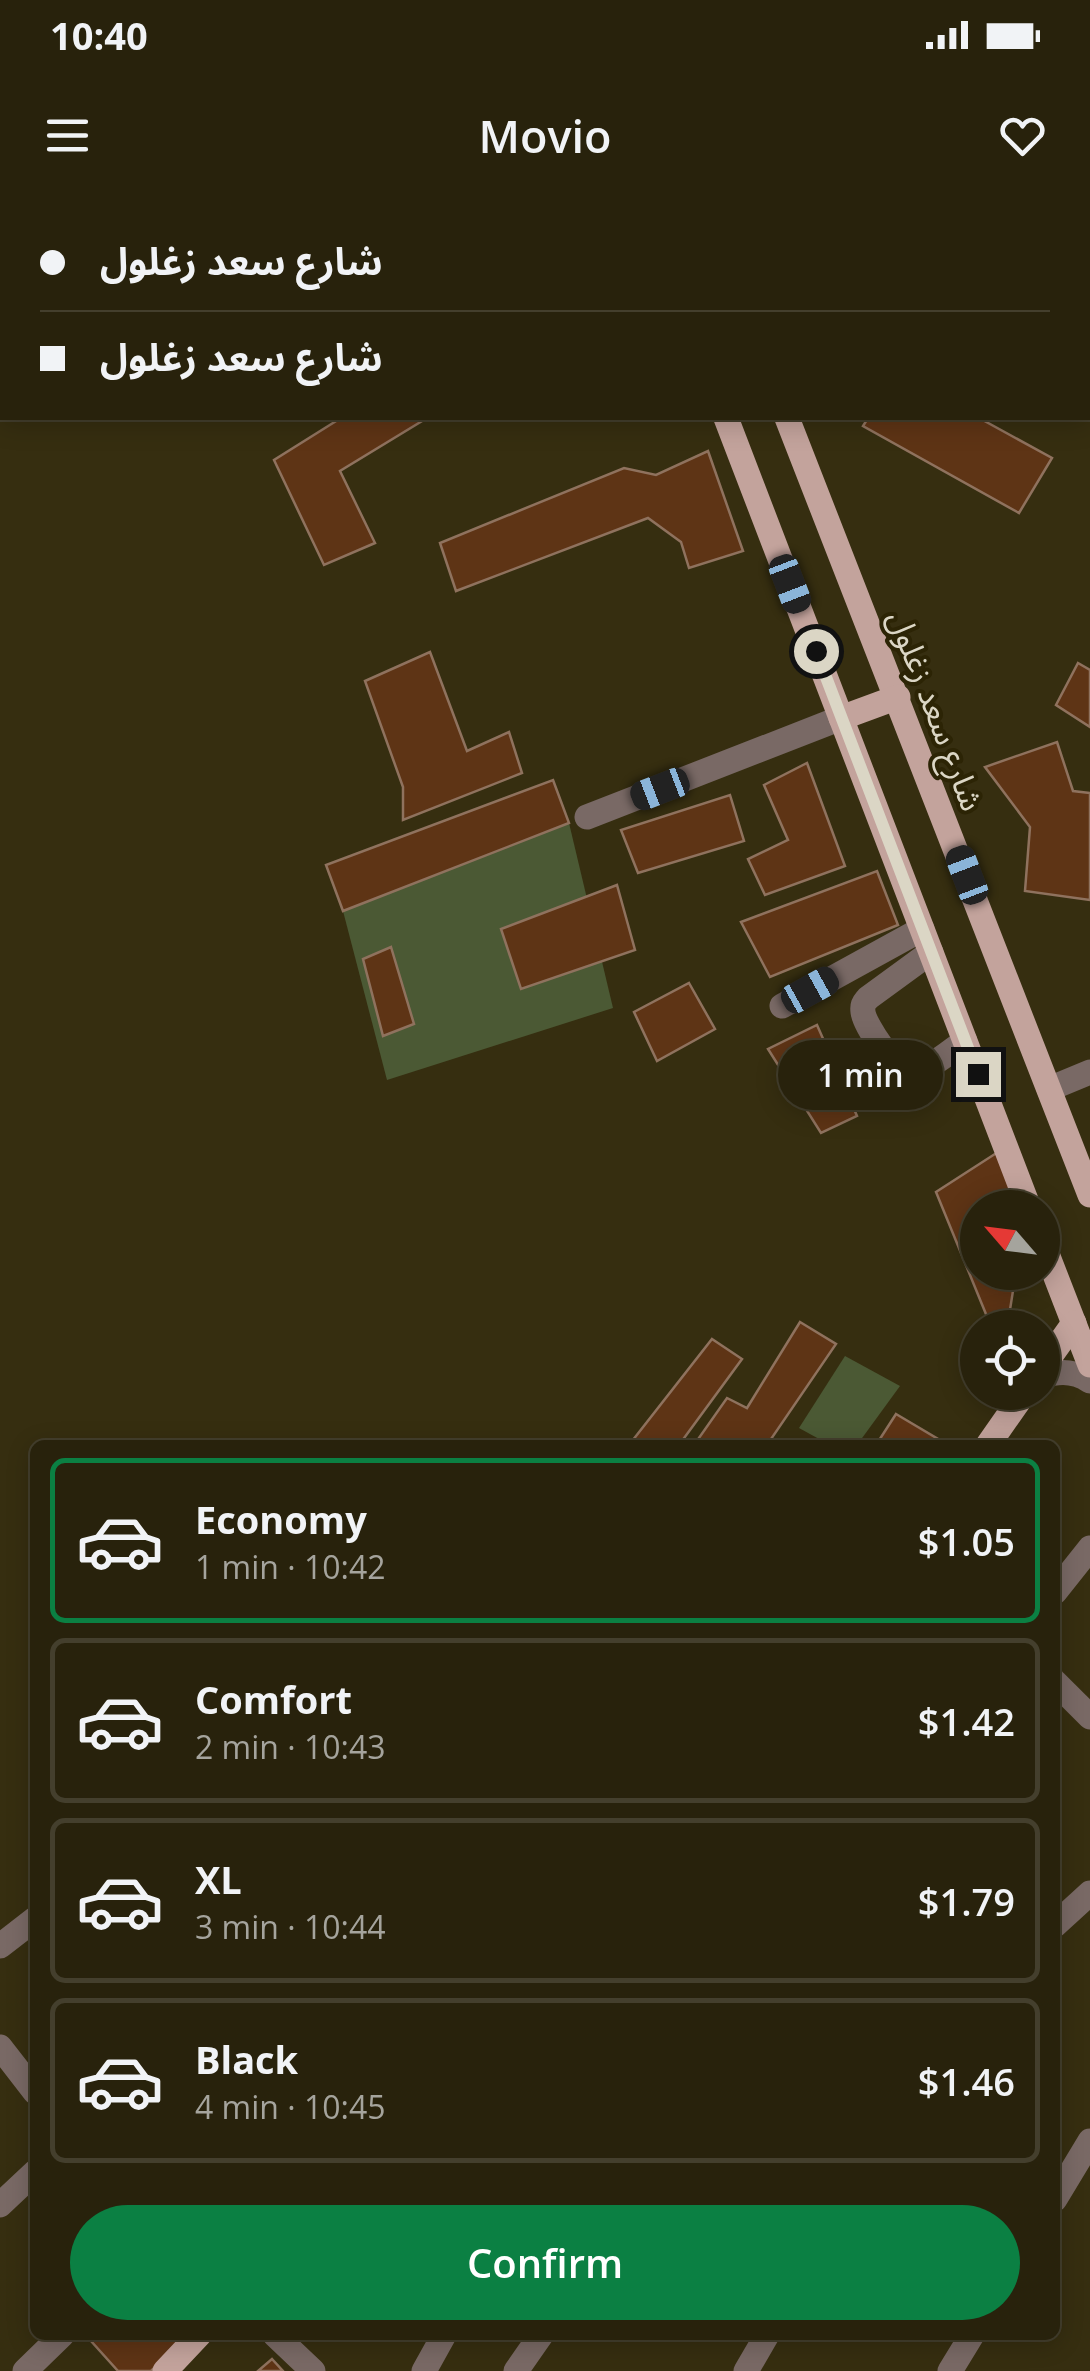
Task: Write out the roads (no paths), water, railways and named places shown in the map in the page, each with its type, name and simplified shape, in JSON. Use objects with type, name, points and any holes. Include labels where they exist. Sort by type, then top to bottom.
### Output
[{"type":"main road","points":[[727,420],[1023,1190]]},
{"type":"main road","name":"شارع سعد زغلول","points":[[788,420],[1090,1195]]},
{"type":"main road","points":[[841,718],[898,697]]},
{"type":"main road","points":[[1060,1287],[1090,1366]]},
{"type":"main road","points":[[1060,1343],[1074,1323]]},
{"type":"main road","points":[[991,1440],[1012,1410]]},
{"type":"main road","points":[[165,2371],[194,2340]]},
{"type":"street","points":[[588,817],[841,718]]},
{"type":"street","points":[[782,1006],[927,940]]},
{"type":"street","points":[[927,940],[868,998],[863,1006],[864,1016],[894,1064],[906,1072],[920,1070],[966,1041]]},
{"type":"street","points":[[1050,1090],[1090,1072]]},
{"type":"street","points":[[1060,1372],[1090,1381]]},
{"type":"street","points":[[1060,1586],[1090,1548]]},
{"type":"street","points":[[1060,1687],[1090,1717]]},
{"type":"street","points":[[1060,1920],[1090,1893]]},
{"type":"street","points":[[0,1946],[30,1923]]},
{"type":"street","points":[[0,2046],[30,2085]]},
{"type":"street","points":[[1060,2190],[1090,2141]]},
{"type":"street","points":[[0,2204],[30,2177]]},
{"type":"street","points":[[25,2371],[57,2340]]},
{"type":"street","points":[[279,2340],[313,2371]]},
{"type":"street","points":[[424,2371],[441,2340]]},
{"type":"street","points":[[516,2371],[538,2340]]},
{"type":"street","points":[[746,2371],[764,2340]]},
{"type":"street","points":[[950,2371],[969,2340]]}]
